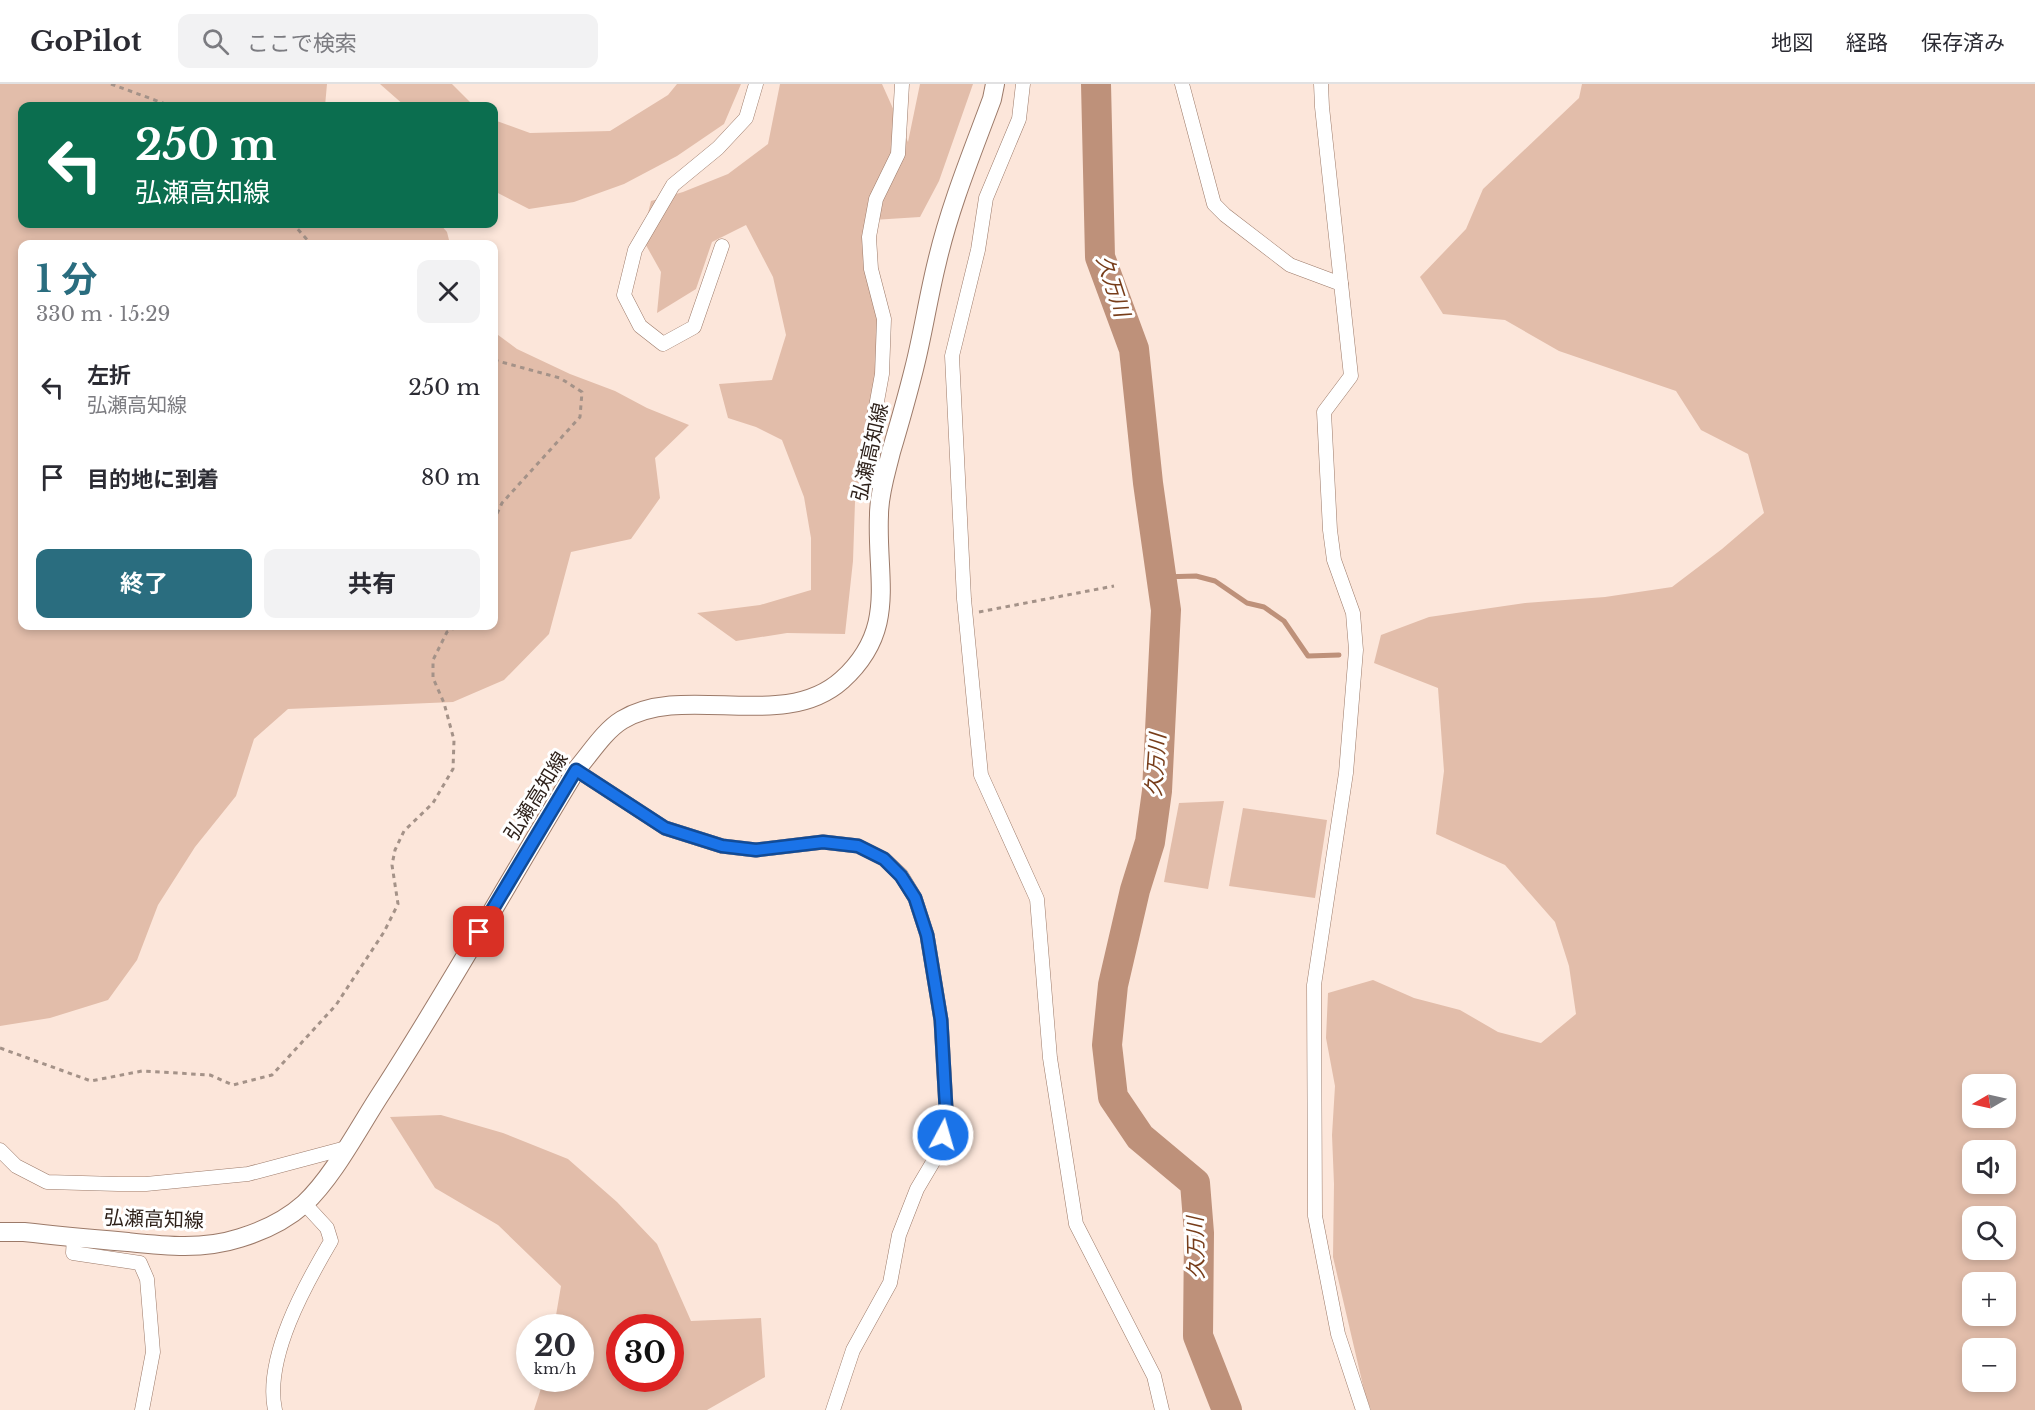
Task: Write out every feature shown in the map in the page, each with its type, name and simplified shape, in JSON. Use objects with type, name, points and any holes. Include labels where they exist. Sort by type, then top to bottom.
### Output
[{"type":"main road","name":"弘瀬高知線","points":[[0,1232],[24,1232],[174,1246],[203,1246],[240,1239],[289,1216],[322,1182],[346,1148],[409,1051],[576,770],[603,738],[622,720],[643,711],[664,707],[766,706],[799,702],[822,694],[841,680],[859,660],[873,640],[881,613],[879,514],[882,489],[914,368],[937,262],[956,196],[992,99],[995,84]]},
{"type":"street","points":[[722,246],[694,327],[663,344],[640,326],[624,295],[635,250],[673,184],[718,148],[746,118],[756,84]]},
{"type":"street","points":[[882,489],[872,462],[869,445],[882,374],[884,319],[871,269],[869,237],[876,199],[898,154],[902,84]]},
{"type":"street","points":[[1023,84],[1019,119],[987,198],[978,250],[952,356],[966,615],[981,775],[1037,899],[1050,1058],[1076,1224],[1154,1376],[1162,1410]]},
{"type":"street","points":[[1182,84],[1214,204],[1290,265],[1341,284]]},
{"type":"street","points":[[1321,84],[1351,376],[1324,412],[1330,530],[1334,560],[1353,613],[1356,650],[1346,773],[1314,985],[1315,1216],[1338,1334],[1363,1410]]},
{"type":"street","points":[[576,770],[665,828],[722,846],[756,850],[823,842],[858,846],[884,859],[901,876],[915,898],[927,935],[941,1020],[946,1108],[943,1135],[899,1235],[890,1283],[853,1350],[833,1410]]},
{"type":"street","points":[[0,1150],[16,1166],[47,1182],[146,1184],[248,1174],[346,1148]]},
{"type":"street","points":[[275,1410],[274,1373],[289,1324],[306,1282],[331,1241],[327,1228],[304,1203]]},
{"type":"street","points":[[74,1238],[73,1253],[140,1263],[147,1279],[153,1352],[142,1410]]},
{"type":"path","points":[[111,84],[160,102]]},
{"type":"path","points":[[297,228],[307,240]]},
{"type":"path","points":[[498,361],[560,378],[582,392],[580,417],[502,503],[498,512]]},
{"type":"path","points":[[966,615],[1114,586]]},
{"type":"path","points":[[0,1048],[91,1081],[142,1071],[210,1075],[233,1085],[272,1075],[336,1005],[384,932],[398,904],[392,865],[395,850],[404,831],[433,803],[453,770],[454,740],[444,703],[433,678],[433,660],[447,632],[451,630]]},
{"type":"shaded area","points":[[0,84],[327,84],[325,102],[18,102],[18,228],[444,228],[449,240],[18,240],[18,630],[498,630],[498,335],[517,349],[570,374],[615,391],[647,408],[689,425],[655,458],[660,498],[631,539],[571,552],[549,634],[504,680],[453,702],[288,709],[254,739],[236,796],[195,847],[158,905],[137,960],[108,1000],[50,1018],[0,1026]]},
{"type":"shaded area","points":[[380,84],[452,84],[470,102],[400,102]]},
{"type":"shaded area","points":[[677,84],[741,84],[724,124],[677,156],[624,184],[574,202],[529,209],[498,193],[498,121],[530,133],[610,131],[668,95]]},
{"type":"shaded area","points":[[780,84],[882,84],[908,142],[920,84],[973,84],[939,181],[920,217],[873,220],[879,324],[873,447],[855,502],[853,561],[845,634],[787,633],[736,641],[697,613],[760,605],[811,590],[811,538],[804,497],[782,440],[756,427],[728,418],[719,384],[772,380],[786,335],[773,277],[746,225],[712,242],[696,289],[657,313],[661,272],[642,238],[651,201],[683,192],[728,174],[768,144]]},
{"type":"shaded area","points":[[1582,84],[2035,84],[2035,1410],[1371,1410],[1365,1394],[1333,1257],[1332,1135],[1335,1086],[1326,1038],[1328,993],[1373,980],[1414,998],[1460,1010],[1498,1032],[1541,1043],[1576,1014],[1569,966],[1555,922],[1505,865],[1436,834],[1444,771],[1438,688],[1374,663],[1381,635],[1429,617],[1525,603],[1605,597],[1672,587],[1764,513],[1748,454],[1701,430],[1676,391],[1559,351],[1505,320],[1443,314],[1420,277],[1466,229],[1483,189],[1579,98]]},
{"type":"shaded area","points":[[1224,801],[1208,889],[1164,882],[1179,803]]},
{"type":"shaded area","points":[[1243,808],[1327,820],[1315,898],[1229,886]]},
{"type":"shaded area","points":[[441,1115],[503,1133],[568,1159],[617,1202],[657,1244],[691,1321],[761,1318],[765,1377],[707,1410],[534,1410],[540,1392],[594,1392],[594,1314],[556,1314],[561,1286],[498,1225],[435,1188],[390,1117]]},
{"type":"waterway","name":"久万川","points":[[1096,84],[1100,257],[1134,349],[1148,483],[1166,610],[1157,791],[1150,842],[1135,890],[1113,985],[1107,1045],[1113,1097],[1140,1137],[1195,1183],[1199,1233],[1198,1336],[1227,1410]]},
{"type":"waterway","points":[[1161,577],[1196,576],[1215,581],[1247,603],[1264,607],[1284,621],[1308,656],[1339,655]]},
{"type":"route","points":[[479,932],[576,770],[665,828],[722,846],[756,850],[823,842],[858,846],[884,859],[901,876],[915,898],[927,935],[941,1020],[946,1108],[943,1135]]}]
